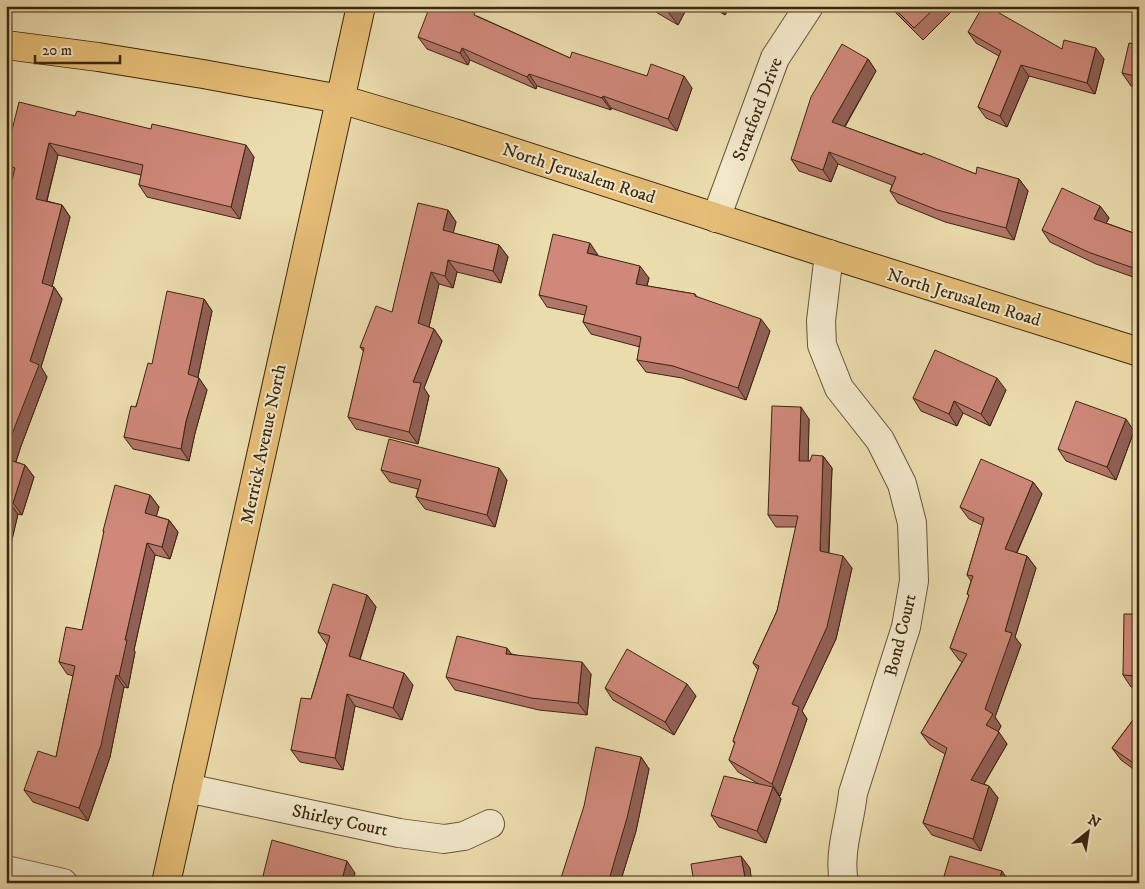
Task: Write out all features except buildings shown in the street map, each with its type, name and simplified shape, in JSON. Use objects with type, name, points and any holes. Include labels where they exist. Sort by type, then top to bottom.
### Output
[{"type":"main road","name":"Merrick Avenue North","points":[[166,883],[361,6]]},
{"type":"main road","name":"North Jerusalem Road","points":[[6,45],[194,72],[340,99],[454,133],[1139,352]]},
{"type":"street","name":"Stratford Drive","points":[[716,218],[775,58],[809,6]]},
{"type":"street","name":"Bond Court","points":[[828,254],[821,321],[822,345],[839,388],[880,440],[902,484],[912,523],[914,581],[906,627],[853,792],[852,806],[843,844],[842,872],[844,883]]},
{"type":"street","name":"Shirley Court","points":[[187,788],[399,833],[444,839],[464,836],[490,824]]},
{"type":"street","points":[[6,870],[62,883]]}]
